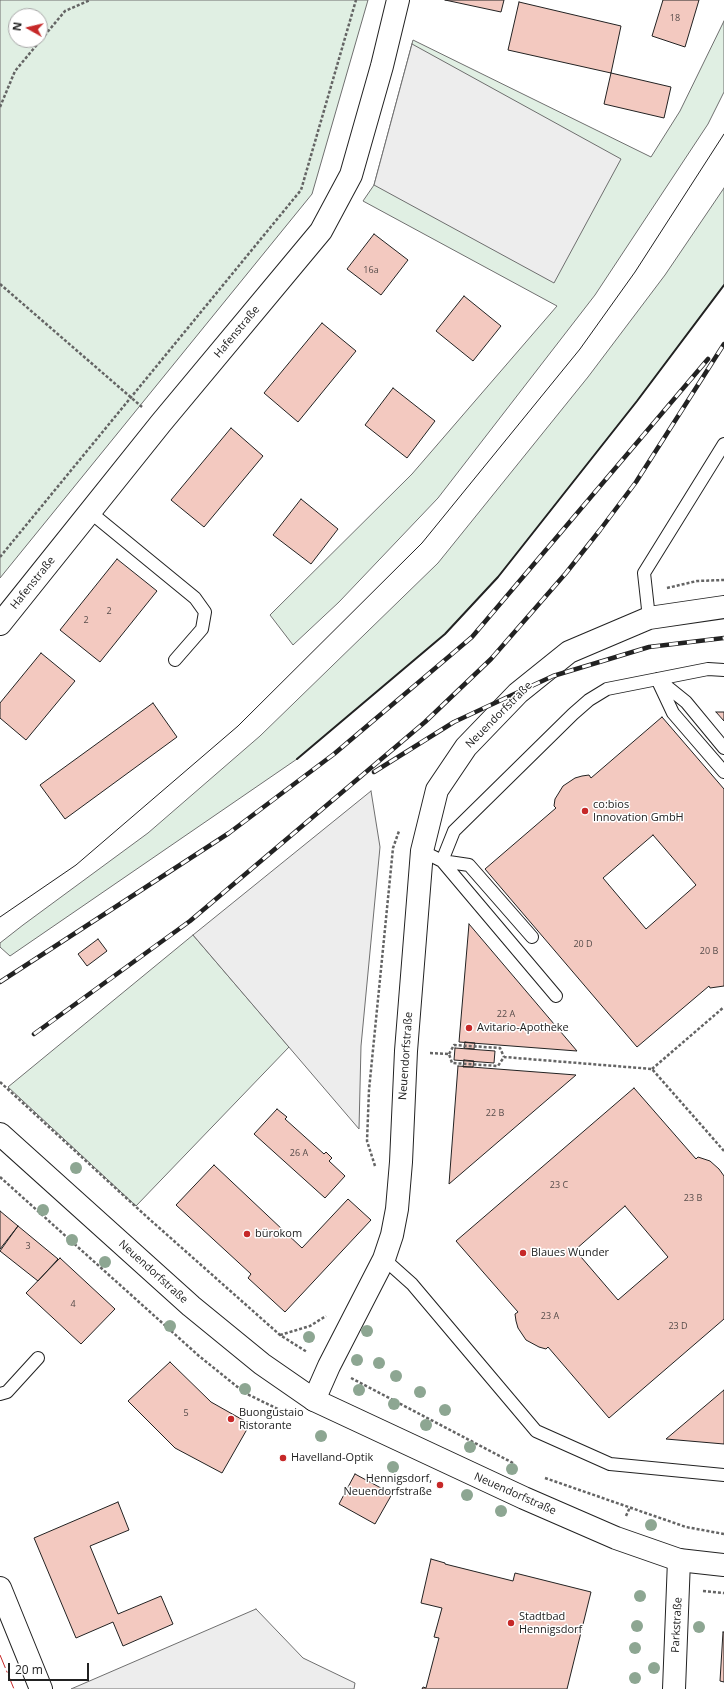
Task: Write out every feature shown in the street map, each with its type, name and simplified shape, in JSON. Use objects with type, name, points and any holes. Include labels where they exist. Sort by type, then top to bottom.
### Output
[{"type":"street","name":"Hafenstraße","points":[[0,624],[161,423],[321,231],[352,175],[382,66],[398,0]]},
{"type":"street","name":"Neuendorfstraße","points":[[314,1400],[329,1366],[384,1259],[392,1235],[397,1209],[401,1162],[406,1051],[422,851],[437,790],[466,747],[518,693],[569,652],[649,618],[724,607]]},
{"type":"street","name":"Neuendorfstraße","points":[[0,1134],[191,1306],[262,1364],[314,1400],[524,1498],[616,1538],[680,1560],[724,1565]]},
{"type":"street","name":"Parkstraße","points":[[674,1689],[680,1560]]},
{"type":"street","points":[[0,1588],[40,1689]]},
{"type":"lane","points":[[649,618],[644,573],[724,444]]},
{"type":"lane","points":[[90,512],[194,598],[205,612],[202,629],[175,660]]},
{"type":"lane","points":[[442,862],[454,831],[589,700],[608,689],[708,668],[724,670]]},
{"type":"lane","points":[[657,679],[674,713],[724,772]]},
{"type":"lane","points":[[657,679],[686,702],[724,748]]},
{"type":"lane","points":[[422,851],[442,862],[556,996]]},
{"type":"lane","points":[[442,862],[469,864],[532,937]]},
{"type":"lane","points":[[384,1259],[412,1284],[536,1431],[610,1464],[724,1475]]},
{"type":"lane","points":[[0,1394],[7,1392],[38,1358]]},
{"type":"path","points":[[0,107],[15,71],[65,10],[90,0]]},
{"type":"path","points":[[0,557],[301,190],[356,0]]},
{"type":"path","points":[[0,284],[161,423]]},
{"type":"path","points":[[652,1069],[724,1007]]},
{"type":"path","points":[[454,1045],[500,1048],[504,1057],[498,1066],[452,1063],[449,1054],[454,1045]]},
{"type":"path","points":[[406,1051],[449,1054]]},
{"type":"path","points":[[504,1057],[652,1069],[724,1151]]},
{"type":"path","points":[[0,1082],[147,1217],[280,1335],[329,1366],[519,1466]]},
{"type":"path","points":[[541,1476],[686,1527],[724,1534]]},
{"type":"green space","points":[[0,0],[368,0],[312,194],[0,578]]},
{"type":"green space","points":[[724,21],[724,92],[708,124],[595,295],[438,498],[339,602],[293,645],[270,615],[412,474],[557,306],[363,201],[374,185],[413,40],[651,157],[680,111]]},
{"type":"green space","points":[[724,188],[724,285],[637,401],[498,577],[445,634],[297,759],[10,956],[0,947],[0,943],[23,925],[148,833],[260,736],[438,563],[588,377],[665,275]]},
{"type":"green space","points":[[193,935],[289,1047],[136,1206],[8,1087]]},
{"type":"shaded area","points":[[412,44],[621,159],[554,283],[374,185]]},
{"type":"shaded area","points":[[371,791],[380,847],[361,1046],[359,1129],[193,935]]},
{"type":"shaded area","points":[[256,1609],[303,1658],[355,1683],[354,1689],[71,1689]]},
{"type":"building","points":[[445,0],[504,0],[501,12]]},
{"type":"building","points":[[663,0],[699,0],[685,47],[652,36]]},
{"type":"building","points":[[519,2],[621,26],[611,73],[508,50]]},
{"type":"building","points":[[611,73],[671,87],[664,118],[604,104]]},
{"type":"building","points":[[374,234],[408,260],[381,295],[347,269]]},
{"type":"building","points":[[464,296],[501,326],[473,361],[436,331]]},
{"type":"building","points":[[322,323],[356,351],[298,422],[264,393]]},
{"type":"building","points":[[393,388],[435,421],[407,458],[365,425]]},
{"type":"building","points":[[231,428],[263,456],[204,527],[171,500]]},
{"type":"building","points":[[301,499],[338,529],[311,564],[273,535]]},
{"type":"building","points":[[117,559],[157,591],[100,662],[60,630]]},
{"type":"building","points":[[41,653],[75,681],[26,740],[0,718],[0,703]]},
{"type":"building","points":[[153,703],[177,737],[65,819],[40,785]]},
{"type":"building","points":[[716,712],[724,712],[724,721]]},
{"type":"building","points":[[662,717],[724,789],[724,986],[710,988],[709,986],[637,1047],[485,869],[556,808],[554,806],[555,799],[563,786],[575,778],[582,776],[589,775],[591,778]],"holes":[[[653,835],[696,885],[646,929],[603,878]]]},
{"type":"building","points":[[469,924],[577,1051],[459,1042]]},
{"type":"building","points":[[98,939],[107,951],[87,966],[78,954]]},
{"type":"building","points":[[465,1042],[475,1043],[474,1049],[464,1048]]},
{"type":"building","points":[[455,1048],[495,1051],[494,1063],[454,1060]]},
{"type":"building","points":[[464,1060],[474,1061],[473,1067],[463,1067]]},
{"type":"building","points":[[458,1066],[576,1075],[449,1184]]},
{"type":"building","name":"Blaues Wunder","points":[[634,1088],[696,1159],[698,1157],[710,1161],[724,1176],[724,1319],[609,1418],[548,1347],[546,1349],[539,1347],[526,1340],[518,1328],[516,1321],[515,1314],[518,1312],[456,1241]],"holes":[[[625,1206],[668,1257],[618,1300],[575,1250]]]},
{"type":"building","points":[[277,1109],[287,1117],[285,1119],[324,1154],[326,1152],[332,1158],[329,1161],[345,1176],[325,1198],[254,1134]]},
{"type":"building","name":"bürokom","points":[[214,1165],[302,1248],[348,1199],[371,1220],[285,1312],[248,1278],[251,1274],[176,1205]]},
{"type":"building","points":[[0,1211],[18,1226],[0,1249]]},
{"type":"building","points":[[18,1226],[58,1259],[38,1281],[0,1251]]},
{"type":"building","points":[[60,1258],[115,1309],[81,1344],[26,1293]]},
{"type":"building","points":[[170,1362],[211,1402],[250,1424],[222,1473],[175,1448],[128,1401]]},
{"type":"building","points":[[724,1390],[724,1444],[666,1439]]},
{"type":"building","points":[[355,1474],[392,1494],[375,1524],[339,1504]]},
{"type":"building","points":[[118,1502],[129,1530],[90,1546],[118,1614],[161,1596],[173,1624],[123,1646],[113,1622],[76,1638],[34,1538]]},
{"type":"building","name":"Stadtbad Hennigsdorf","points":[[431,1559],[445,1564],[513,1581],[515,1573],[591,1592],[567,1689],[422,1689],[423,1687],[426,1688],[439,1638],[434,1637],[442,1608],[421,1603]]},
{"type":"building","points":[[724,1632],[724,1682],[720,1681]]},
{"type":"tram line","points":[[0,917],[76,865],[238,726],[422,543],[580,349],[635,272],[724,134]]},
{"type":"railway","points":[[34,1034],[190,921],[425,722],[491,659],[566,573],[636,482],[724,344]]},
{"type":"railway","points":[[0,982],[229,833],[334,754],[472,637],[708,359]]},
{"type":"railway","points":[[374,772],[454,722],[553,676],[649,647],[724,638]]},
{"type":"wall","points":[[297,759],[445,634],[498,577],[637,401],[724,285]]},
{"type":"power","points":[[0,1655],[14,1689]]},
{"type":"place","name":"co:bios Innovation GmbH","points":[[585,811]]},
{"type":"place","name":"Avitario-Apotheke","points":[[469,1028]]},
{"type":"place","name":"bürokom","points":[[247,1234]]},
{"type":"place","name":"Blaues Wunder","points":[[523,1253]]},
{"type":"place","name":"Buongustaio Ristorante","points":[[231,1419]]},
{"type":"place","name":"Havelland-Optik","points":[[283,1458]]},
{"type":"place","name":"Hennigsdorf, Neuendorfstraße","points":[[440,1485]]},
{"type":"place","name":"Stadtbad Hennigsdorf","points":[[511,1623]]}]
